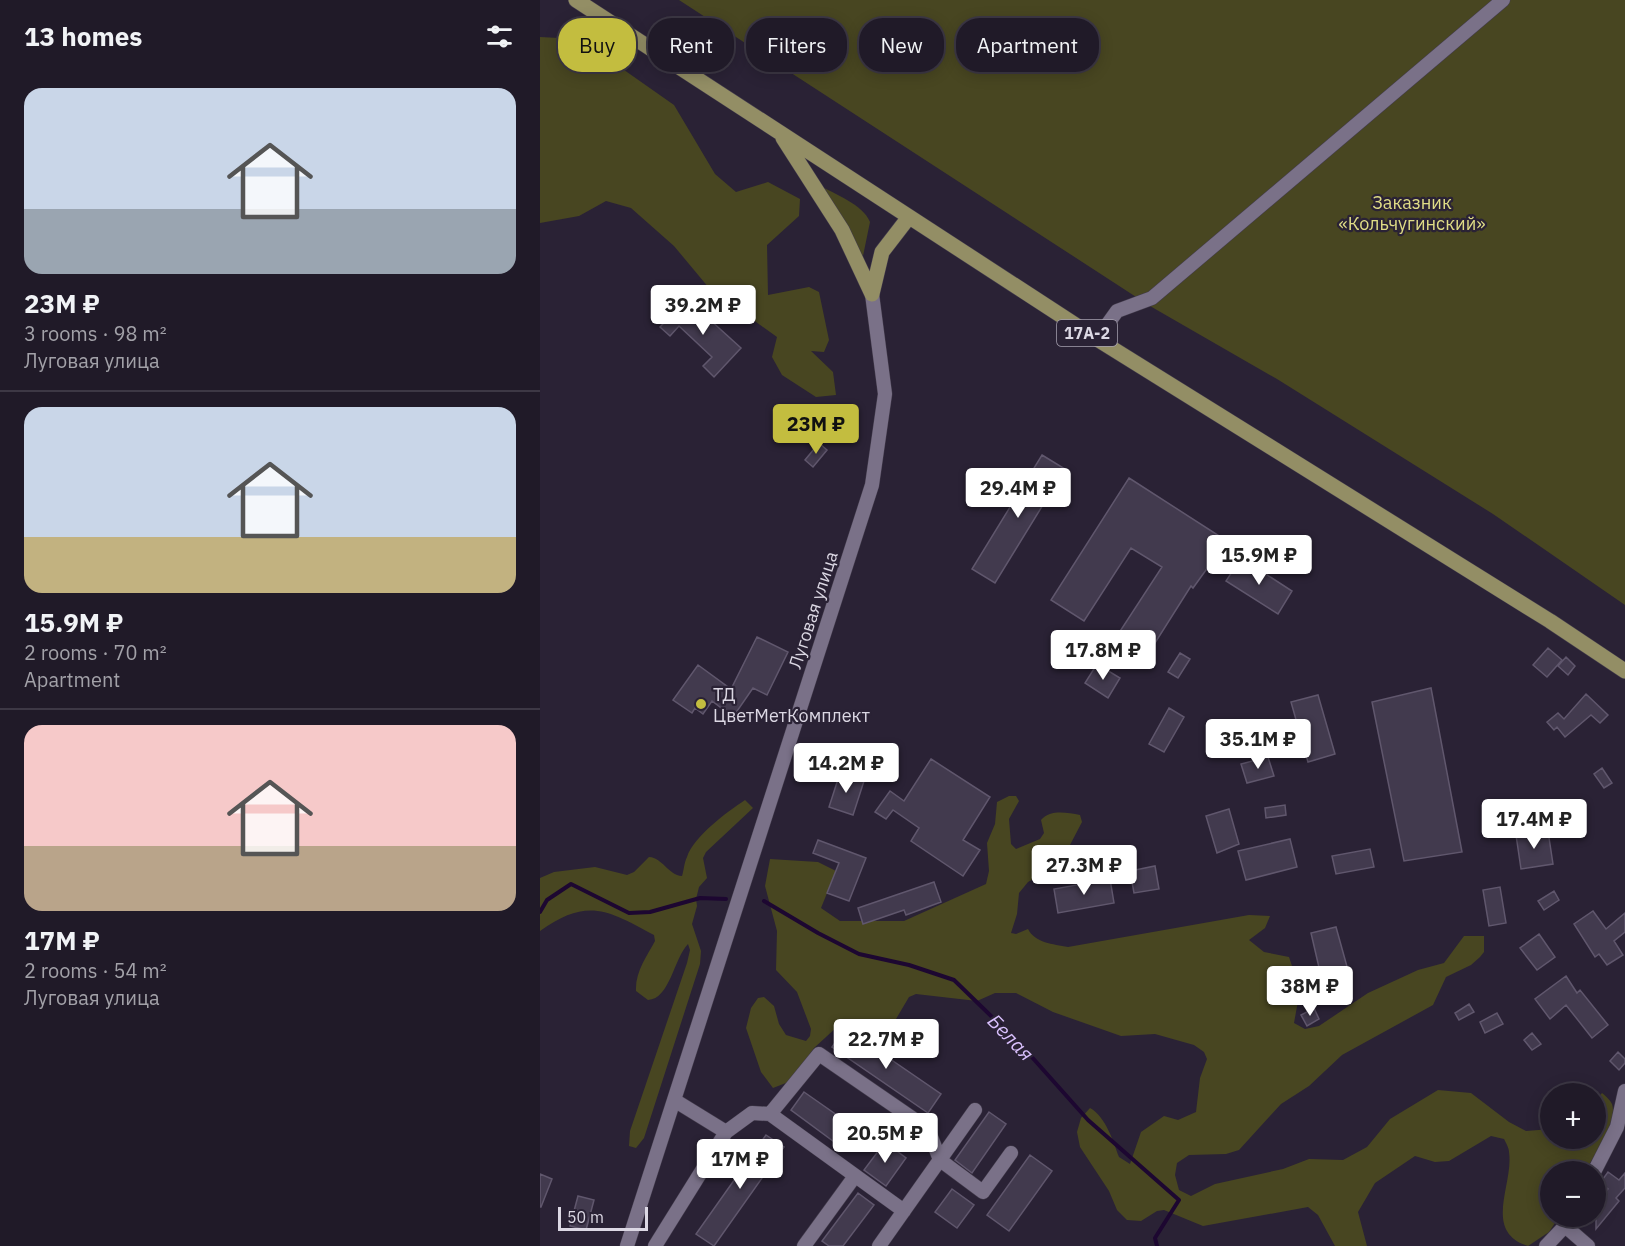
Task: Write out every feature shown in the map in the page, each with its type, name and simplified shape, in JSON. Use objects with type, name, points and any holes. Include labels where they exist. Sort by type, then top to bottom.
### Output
[{"type":"main road","name":"17А-2","points":[[576,0],[1096,339],[1550,621],[1625,671]]},
{"type":"main road","points":[[780,132],[842,230],[872,294]]},
{"type":"main road","points":[[872,294],[882,252],[909,217]]},
{"type":"street","points":[[1096,339],[1117,311],[1152,298],[1503,0]]},
{"type":"street","name":"Луговая улица","points":[[627,1246],[872,485],[885,394],[872,294]]},
{"type":"street","points":[[770,1114],[819,1054],[928,1129],[940,1160],[982,1192],[1011,1153]]},
{"type":"street","points":[[1600,1161],[1617,1127],[1625,1091]]},
{"type":"street","points":[[674,1100],[726,1132]]},
{"type":"street","points":[[879,1246],[975,1110]]},
{"type":"street","points":[[655,1246],[726,1132],[752,1113],[770,1114],[904,1211]]},
{"type":"street","points":[[804,1246],[855,1176]]},
{"type":"street","points":[[1546,1246],[1562,1227]]},
{"type":"street","points":[[1572,1227],[1588,1246]]},
{"type":"green space","name":"Заказник «Кольчугинский»","points":[[679,0],[1625,0],[1625,605],[1493,514],[1277,379],[1150,306],[790,72],[847,72],[847,18],[746,18],[746,44],[734,36],[734,18],[707,18]]},
{"type":"green space","points":[[540,37],[558,38],[558,72],[627,72],[674,105],[715,174],[736,192],[768,182],[800,199],[799,216],[767,245],[768,295],[809,287],[819,292],[829,340],[824,352],[811,351],[833,372],[836,395],[816,397],[782,375],[772,357],[777,337],[709,288],[674,246],[631,208],[606,201],[579,216],[540,223]]},
{"type":"green space","points":[[819,185],[855,205],[870,222],[863,256]]},
{"type":"green space","points":[[1009,796],[1016,796],[1019,801],[1009,819],[1011,844],[1016,849],[1040,839],[1044,833],[1041,820],[1049,814],[1080,815],[1082,822],[1060,864],[1028,882],[1019,893],[1017,914],[1011,933],[1016,934],[1028,929],[1040,940],[1068,947],[1249,915],[1270,916],[1265,928],[1249,940],[1264,952],[1289,957],[1300,990],[1294,1023],[1305,1029],[1319,1026],[1368,993],[1418,970],[1444,963],[1464,936],[1484,936],[1484,952],[1471,965],[1446,977],[1433,1005],[1342,1055],[1309,1086],[1281,1104],[1239,1150],[1226,1154],[1189,1155],[1177,1163],[1175,1175],[1179,1190],[1191,1196],[1215,1184],[1283,1169],[1309,1159],[1343,1160],[1367,1147],[1390,1119],[1438,1090],[1471,1093],[1509,1122],[1526,1131],[1540,1130],[1540,1149],[1598,1149],[1591,1161],[1540,1161],[1540,1227],[1552,1227],[1549,1232],[1528,1246],[1514,1239],[1506,1230],[1503,1206],[1509,1150],[1504,1139],[1491,1136],[1449,1161],[1435,1162],[1415,1156],[1375,1183],[1358,1212],[1367,1246],[1335,1246],[1318,1215],[1308,1207],[1203,1226],[1164,1210],[1157,1211],[1141,1221],[1127,1220],[1117,1210],[1109,1191],[1080,1147],[1077,1132],[1081,1118],[1090,1108],[1096,1112],[1108,1130],[1119,1157],[1130,1164],[1141,1132],[1164,1116],[1178,1120],[1196,1112],[1200,1078],[1207,1059],[1204,1052],[1194,1045],[1155,1034],[1121,1036],[1053,1012],[1016,993],[995,993],[977,1001],[916,994],[909,997],[896,1019],[849,1020],[838,1026],[814,1048],[791,1081],[773,1088],[761,1072],[746,1028],[751,1008],[758,998],[764,997],[774,1006],[779,1024],[786,1035],[806,1041],[811,1029],[797,992],[776,970],[777,931],[765,886],[770,859],[818,862],[836,871],[821,908],[840,921],[904,921],[986,884],[989,871],[987,843],[995,824],[997,802]]},
{"type":"green space","points":[[745,800],[753,808],[706,852],[703,858],[707,878],[699,887],[692,924],[701,951],[700,964],[644,1138],[636,1148],[629,1146],[630,1131],[690,950],[688,944],[662,993],[648,1000],[636,991],[636,984],[642,964],[655,941],[654,935],[623,919],[597,911],[571,914],[540,931],[540,878],[554,872],[595,867],[627,875],[634,872],[649,857],[658,860],[673,873],[682,876],[686,859],[696,841]]},
{"type":"green space","points":[[1606,1096],[1612,1104],[1613,1111],[1606,1134]]},
{"type":"building","points":[[687,299],[741,348],[714,377],[703,366],[712,357],[679,326],[670,336],[660,327]]},
{"type":"building","points":[[819,443],[827,450],[813,467],[805,460]]},
{"type":"building","points":[[1042,455],[1065,469],[995,583],[972,569]]},
{"type":"building","points":[[1129,478],[1227,541],[1193,588],[1191,586],[1143,662],[1113,642],[1162,567],[1131,548],[1084,621],[1051,600]]},
{"type":"building","points":[[1241,558],[1292,591],[1278,614],[1226,581]]},
{"type":"building","points":[[757,637],[788,652],[767,695],[753,688],[733,717],[712,701],[703,714],[695,708],[692,713],[673,700],[698,665],[731,689]]},
{"type":"building","points":[[1548,648],[1562,660],[1547,677],[1533,665]]},
{"type":"building","points":[[1180,653],[1190,659],[1178,678],[1168,672]]},
{"type":"building","points":[[1566,657],[1575,666],[1568,675],[1558,666]]},
{"type":"building","points":[[1097,664],[1120,678],[1108,698],[1085,683]]},
{"type":"building","points":[[1431,688],[1462,852],[1404,861],[1372,702]]},
{"type":"building","points":[[1586,694],[1608,715],[1600,723],[1591,715],[1565,737],[1557,727],[1554,730],[1547,722],[1558,713],[1564,719]]},
{"type":"building","points":[[1318,695],[1335,754],[1308,762],[1291,702]]},
{"type":"building","points":[[1169,708],[1184,717],[1164,752],[1149,744]]},
{"type":"building","points":[[1268,757],[1274,776],[1247,783],[1241,764]]},
{"type":"building","points":[[931,759],[990,797],[963,840],[980,850],[963,876],[911,841],[919,828],[893,810],[886,819],[875,812],[890,791],[904,801]]},
{"type":"building","points":[[1602,768],[1612,783],[1604,788],[1594,774]]},
{"type":"building","points":[[840,773],[864,781],[853,815],[829,807]]},
{"type":"building","points":[[1285,805],[1286,815],[1266,818],[1265,808]]},
{"type":"building","points":[[1229,809],[1239,844],[1217,853],[1206,816]]},
{"type":"building","points":[[1548,831],[1553,864],[1521,869],[1516,835]]},
{"type":"building","points":[[1290,839],[1297,867],[1246,880],[1238,851]]},
{"type":"building","points":[[818,840],[866,858],[849,901],[827,893],[839,863],[813,853]]},
{"type":"building","points":[[1370,849],[1374,867],[1336,874],[1332,856]]},
{"type":"building","points":[[1155,866],[1159,889],[1134,893],[1130,871]]},
{"type":"building","points":[[1110,879],[1114,903],[1058,913],[1054,889]]},
{"type":"building","points":[[934,882],[941,902],[906,915],[904,910],[863,924],[858,908]]},
{"type":"building","points":[[1500,887],[1506,923],[1489,926],[1483,890]]},
{"type":"building","points":[[1554,891],[1559,900],[1544,910],[1538,901]]},
{"type":"building","points":[[1593,911],[1606,929],[1625,913],[1625,932],[1614,941],[1623,955],[1607,965],[1599,954],[1595,957],[1574,924]]},
{"type":"building","points":[[1336,927],[1351,981],[1324,989],[1311,933]]},
{"type":"building","points":[[1539,934],[1555,957],[1537,970],[1520,948]]},
{"type":"building","points":[[1566,976],[1577,993],[1580,990],[1608,1025],[1592,1038],[1566,1005],[1550,1019],[1535,999]]},
{"type":"building","points":[[1469,1004],[1474,1012],[1459,1020],[1455,1013]]},
{"type":"building","points":[[1314,1008],[1319,1019],[1307,1026],[1301,1015]]},
{"type":"building","points":[[1497,1013],[1503,1024],[1485,1033],[1480,1022]]},
{"type":"building","points":[[845,1028],[941,1094],[928,1113],[832,1047]]},
{"type":"building","points":[[1532,1033],[1541,1044],[1532,1050],[1524,1040]]},
{"type":"building","points":[[1618,1052],[1625,1059],[1625,1063],[1619,1070],[1610,1061]]},
{"type":"building","points":[[804,1092],[851,1125],[837,1144],[791,1110]]},
{"type":"building","points":[[989,1112],[1006,1124],[972,1173],[955,1160]]},
{"type":"building","points":[[766,1135],[784,1147],[714,1246],[696,1234]]},
{"type":"building","points":[[885,1142],[906,1158],[886,1186],[864,1170]]},
{"type":"building","points":[[1030,1155],[1052,1171],[1009,1231],[987,1215]]},
{"type":"building","points":[[1608,1172],[1619,1180],[1625,1173],[1625,1188],[1616,1198],[1619,1201],[1606,1217],[1606,1192],[1608,1189],[1606,1175]]},
{"type":"building","points":[[540,1174],[552,1179],[541,1207],[540,1207]]},
{"type":"building","points":[[952,1189],[974,1205],[957,1228],[935,1212]]},
{"type":"building","points":[[858,1193],[874,1205],[843,1246],[829,1246],[822,1241]]},
{"type":"building","points":[[578,1196],[594,1200],[586,1230],[570,1226]]},
{"type":"waterway","name":"Белая","points":[[540,912],[547,900],[571,884],[629,913],[650,912],[700,898],[726,899]]},
{"type":"waterway","name":"Белая","points":[[764,901],[859,954],[909,965],[954,980],[1022,1046],[1088,1120],[1179,1200],[1155,1238],[1157,1246]]},
{"type":"place","name":"ТД ЦветМетКомплект","points":[[701,704]]}]
